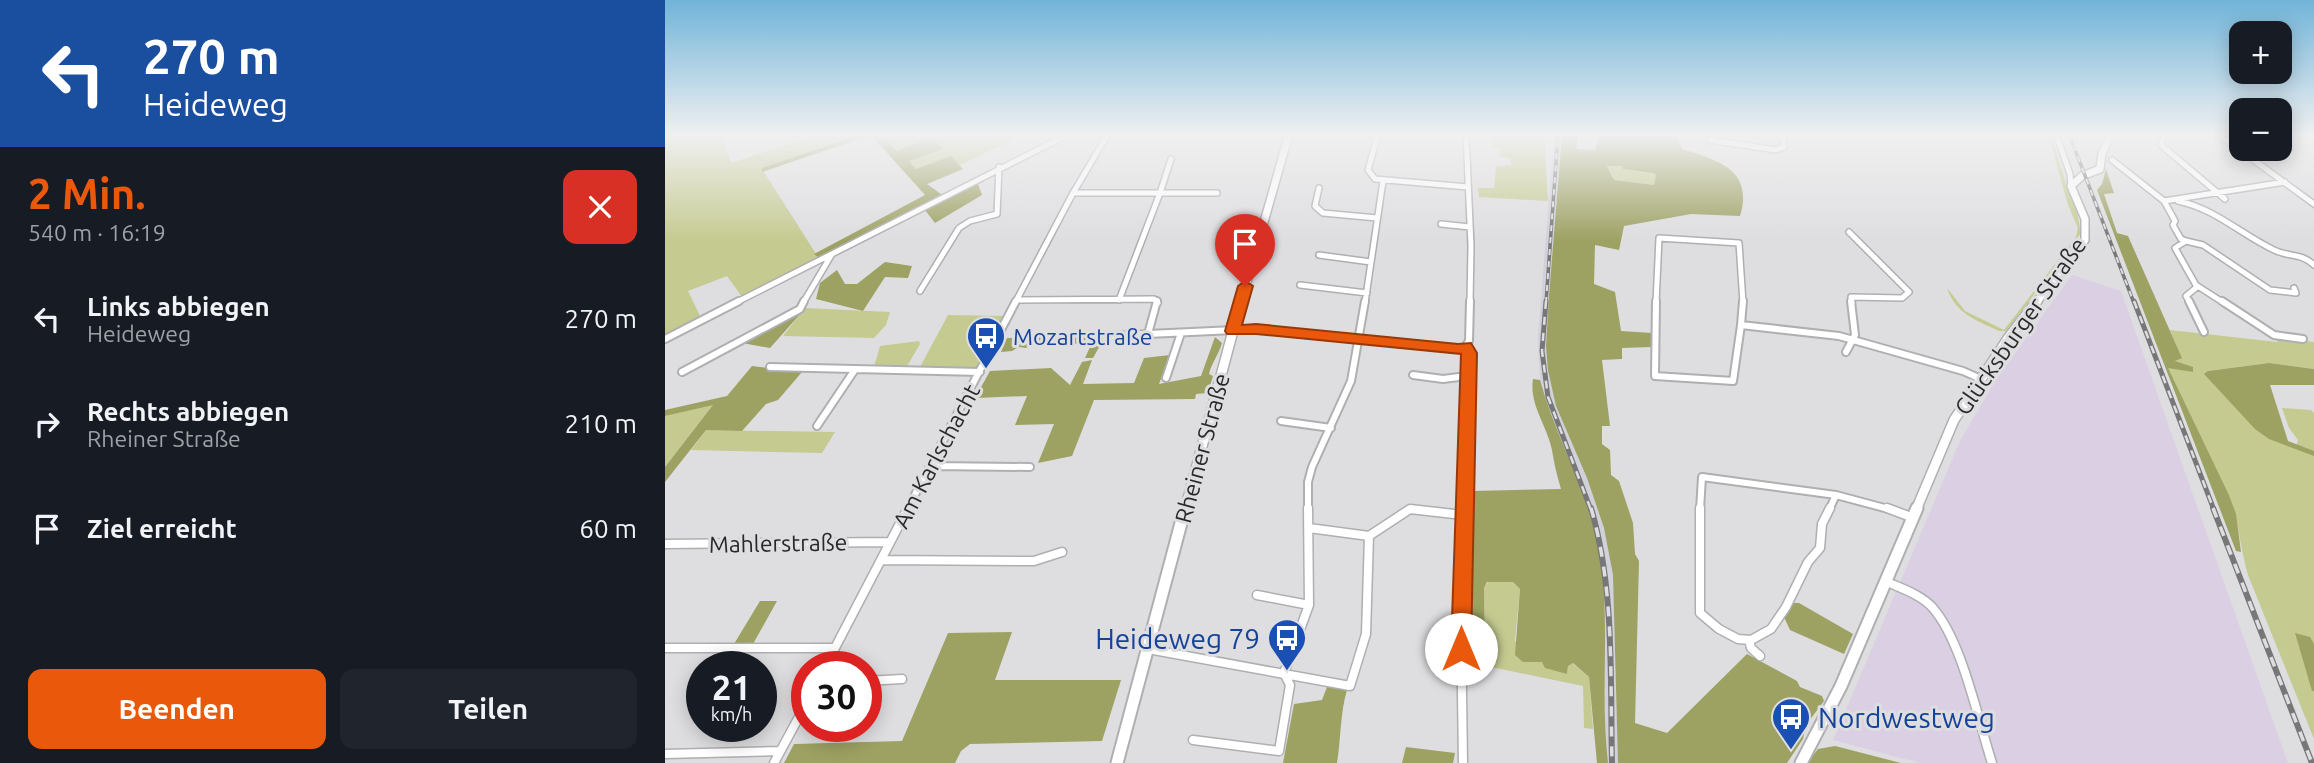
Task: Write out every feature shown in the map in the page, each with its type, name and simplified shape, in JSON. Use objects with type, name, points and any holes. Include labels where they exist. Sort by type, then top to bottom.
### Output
[{"type":"main road","name":"Rheiner Straße","points":[[1117,763],[1279,170]]},
{"type":"main road","points":[[2071,186],[2081,176],[2097,170]]},
{"type":"main road","name":"Glücksburger Straße","points":[[1801,763],[1841,686],[1950,427],[2009,337],[2085,240],[2085,219],[2071,186]]},
{"type":"street","points":[[665,340],[994,170]]},
{"type":"street","points":[[920,291],[960,228],[970,221],[997,214],[999,170]]},
{"type":"street","name":"Am Karlschacht","points":[[833,651],[1087,170]]},
{"type":"street","points":[[1118,300],[1168,170]]},
{"type":"street","points":[[1368,170],[1375,179],[1383,181],[1468,187]]},
{"type":"street","points":[[1111,336],[1256,329],[1440,348],[1465,347],[1469,341],[1470,227],[1467,170]]},
{"type":"street","points":[[2068,170],[2071,186]]},
{"type":"street","points":[[2124,170],[2164,201],[2181,239],[2203,246],[2270,290],[2296,292],[2294,288]]},
{"type":"street","points":[[2190,170],[2225,198]]},
{"type":"street","points":[[2268,170],[2313,202]]},
{"type":"street","points":[[1193,740],[1279,751],[1290,685],[1284,673],[1308,605],[1308,482],[1312,467],[1351,384],[1383,181]]},
{"type":"street","points":[[2178,201],[2285,182]]},
{"type":"street","points":[[1319,188],[1315,206],[1322,213],[1377,218]]},
{"type":"street","points":[[1073,193],[1216,192]]},
{"type":"street","points":[[2164,201],[2201,205],[2277,252],[2301,255]]},
{"type":"street","points":[[1441,224],[1470,227]]},
{"type":"street","points":[[1846,352],[1853,340],[1851,297],[1902,298],[1909,292],[1849,232]]},
{"type":"street","points":[[1659,238],[1739,243],[1744,301],[1741,325],[1733,382],[1655,376],[1653,371],[1659,238]]},
{"type":"street","points":[[2186,241],[2175,248],[2196,285],[2273,337],[2303,339]]},
{"type":"street","points":[[2295,245],[2301,255],[2314,265]]},
{"type":"street","points":[[682,372],[800,309],[833,253]]},
{"type":"street","points":[[1319,255],[1371,262]]},
{"type":"street","points":[[1300,285],[1367,293]]},
{"type":"street","points":[[2196,285],[2197,288],[2186,296],[2204,332]]},
{"type":"street","points":[[1019,300],[1157,300],[1148,334]]},
{"type":"street","points":[[1741,325],[1853,340],[1963,371],[1981,379]]},
{"type":"street","points":[[1166,378],[1181,333]]},
{"type":"street","points":[[1462,763],[1463,515],[1469,353],[1465,347]]},
{"type":"street","points":[[770,367],[980,372]]},
{"type":"street","points":[[817,426],[854,371]]},
{"type":"street","points":[[1413,375],[1443,379],[1467,376]]},
{"type":"street","points":[[1281,421],[1331,428]]},
{"type":"street","points":[[931,466],[1030,467]]},
{"type":"street","points":[[1836,495],[1822,524],[1825,532],[1816,555],[1809,558],[1794,595],[1767,631],[1749,640],[1725,632],[1700,613],[1699,537],[1702,477],[1836,495],[1876,503],[1911,517]]},
{"type":"street","points":[[1309,528],[1369,536],[1410,509],[1463,515]]},
{"type":"street","points":[[1148,649],[1350,686],[1366,634],[1369,536]]},
{"type":"street","name":"Mahlerstraße","points":[[665,544],[890,542]]},
{"type":"street","points":[[882,560],[1034,561],[1062,552]]},
{"type":"street","points":[[1885,581],[1920,598],[1940,616],[1949,635],[1992,763]]},
{"type":"street","points":[[1257,595],[1308,605]]},
{"type":"street","points":[[1749,640],[1751,648],[1760,656]]},
{"type":"street","points":[[665,648],[834,648]]},
{"type":"street","points":[[882,680],[902,679]]},
{"type":"street","points":[[774,763],[791,731]]},
{"type":"street","points":[[665,754],[780,751]]},
{"type":"shaded area","points":[[1551,170],[1559,170],[1549,296],[1556,406],[1587,478],[1604,528],[1613,575],[1618,763],[1608,763],[1605,744],[1605,605],[1596,533],[1585,498],[1554,426],[1540,380],[1538,338]]},
{"type":"shaded area","points":[[2072,275],[2121,291],[2288,763],[1920,763],[1833,740],[1960,441],[1995,381]]},
{"type":"green space","points":[[665,170],[762,170],[818,257],[742,297],[727,276],[688,291],[701,318],[665,337]]},
{"type":"green space","points":[[902,170],[962,170],[927,184],[945,197],[977,181],[982,195],[935,223],[921,205],[818,257],[814,254],[925,195]]},
{"type":"green space","points":[[1496,170],[1546,170],[1548,201],[1479,197],[1478,188],[1494,188]]},
{"type":"green space","points":[[1559,170],[1609,170],[1614,180],[1654,185],[1656,175],[1653,173],[1628,170],[1731,170],[1742,188],[1740,216],[1691,214],[1624,226],[1619,250],[1595,245],[1594,284],[1615,292],[1621,331],[1652,333],[1651,347],[1622,348],[1622,359],[1602,360],[1610,426],[1602,426],[1602,444],[1610,450],[1611,475],[1619,481],[1633,523],[1635,554],[1639,561],[1635,723],[1667,733],[1747,654],[1797,681],[1800,687],[1822,696],[1824,701],[1806,725],[1803,739],[1787,763],[1618,763],[1613,575],[1604,528],[1587,478],[1556,406],[1546,346]]},
{"type":"green space","points":[[1609,170],[1628,170],[1656,175],[1654,185],[1614,180]]},
{"type":"green space","points":[[2058,170],[2062,170],[2074,197],[2081,233],[2006,331],[1999,331],[1961,310],[1947,288],[1965,311],[2004,330],[2076,237],[2078,228]]},
{"type":"green space","points":[[2106,170],[2114,193],[2104,194],[2117,233],[2128,236],[2182,358],[2175,361],[2193,367],[2193,372],[2168,368],[2229,495],[2236,514],[2241,552],[2236,551],[2097,190]]},
{"type":"green space","points":[[885,262],[912,266],[908,278],[885,277],[863,311],[816,299],[820,283],[837,270],[845,284],[857,284]]},
{"type":"green space","points":[[805,308],[890,312],[886,325],[874,338],[783,336]]},
{"type":"green space","points":[[803,311],[770,348],[742,343]]},
{"type":"green space","points":[[948,315],[1006,316],[978,369],[919,369]]},
{"type":"green space","points":[[2170,330],[2277,342],[2276,337],[2314,342],[2314,369],[2269,363],[2208,371],[2295,449],[2298,440],[2289,428],[2282,408],[2311,410],[2314,413],[2314,739],[2248,575],[2229,495],[2167,367],[2193,372],[2175,361],[2181,357]]},
{"type":"green space","points":[[1103,335],[1093,358],[1085,358],[1090,347],[1083,344],[1035,344],[1001,352],[1007,338]]},
{"type":"green space","points":[[1215,337],[1222,343],[1210,370],[1209,374],[1213,376],[1208,393],[1196,394],[1195,399],[1094,400],[1072,456],[1038,463],[1054,424],[1015,425],[1027,396],[975,398],[990,371],[1051,368],[1070,385],[1082,362],[1092,360],[1083,384],[1134,383],[1144,358],[1170,355],[1159,384],[1201,376]]},
{"type":"green space","points":[[919,341],[920,344],[906,368],[874,367],[880,346]]},
{"type":"green space","points":[[2269,363],[2314,369],[2314,385],[2270,385],[2288,441],[2314,451],[2314,456],[2269,439],[2255,429],[2204,374],[2208,371]]},
{"type":"green space","points":[[752,366],[802,372],[778,400],[766,404],[742,431],[706,430],[665,482],[665,467],[713,405],[665,416],[665,410],[727,396]]},
{"type":"green space","points":[[1533,379],[1540,380],[1582,492],[1601,561],[1604,586],[1608,763],[1597,763],[1589,677],[1573,663],[1568,666],[1567,674],[1545,668],[1542,662],[1523,662],[1515,655],[1520,589],[1513,582],[1487,582],[1484,588],[1485,652],[1474,652],[1472,643],[1473,491],[1561,489],[1550,441],[1536,406]]},
{"type":"green space","points":[[714,404],[665,467],[665,416]]},
{"type":"green space","points":[[706,430],[835,432],[822,453],[691,450]]},
{"type":"green space","points":[[1488,582],[1513,582],[1520,589],[1515,641],[1542,662],[1567,674],[1568,666],[1572,663],[1589,677],[1593,729],[1584,728],[1583,686],[1472,663],[1472,643],[1474,652],[1485,651],[1484,588]]},
{"type":"green space","points":[[760,601],[777,601],[753,644],[734,644]]},
{"type":"green space","points":[[1794,603],[1799,603],[1853,634],[1844,654],[1790,630],[1784,617]]},
{"type":"green space","points":[[1012,632],[995,680],[1121,680],[1102,741],[970,744],[961,751],[955,763],[784,763],[794,744],[902,741],[948,633]]},
{"type":"green space","points":[[2295,633],[2310,637],[2314,644],[2314,691],[2312,691]]},
{"type":"green space","points":[[1327,687],[1347,690],[1337,763],[1283,763],[1294,704],[1322,700]]},
{"type":"green space","points":[[1835,746],[1901,763],[1807,763],[1818,749]]},
{"type":"green space","points":[[1406,747],[1455,753],[1453,763],[1402,763]]},
{"type":"railway","points":[[1546,303],[1555,170]]},
{"type":"railway","points":[[2083,170],[2134,303]]},
{"type":"railway","points":[[1546,301],[1542,351],[1548,397],[1591,510]]},
{"type":"railway","points":[[2134,301],[2214,510]]},
{"type":"railway","points":[[1591,508],[1599,539],[1608,602],[1612,763]]},
{"type":"railway","points":[[2213,508],[2312,763]]},
{"type":"place","name":"Mozartstraße","points":[[986,370]]},
{"type":"place","name":"Heideweg 79","points":[[1287,672]]},
{"type":"place","name":"Nordwestweg","points":[[1791,751]]},
{"type":"route","points":[[1245,286],[1233,331],[1256,329],[1459,349],[1465,347],[1469,353],[1461,649]]}]
